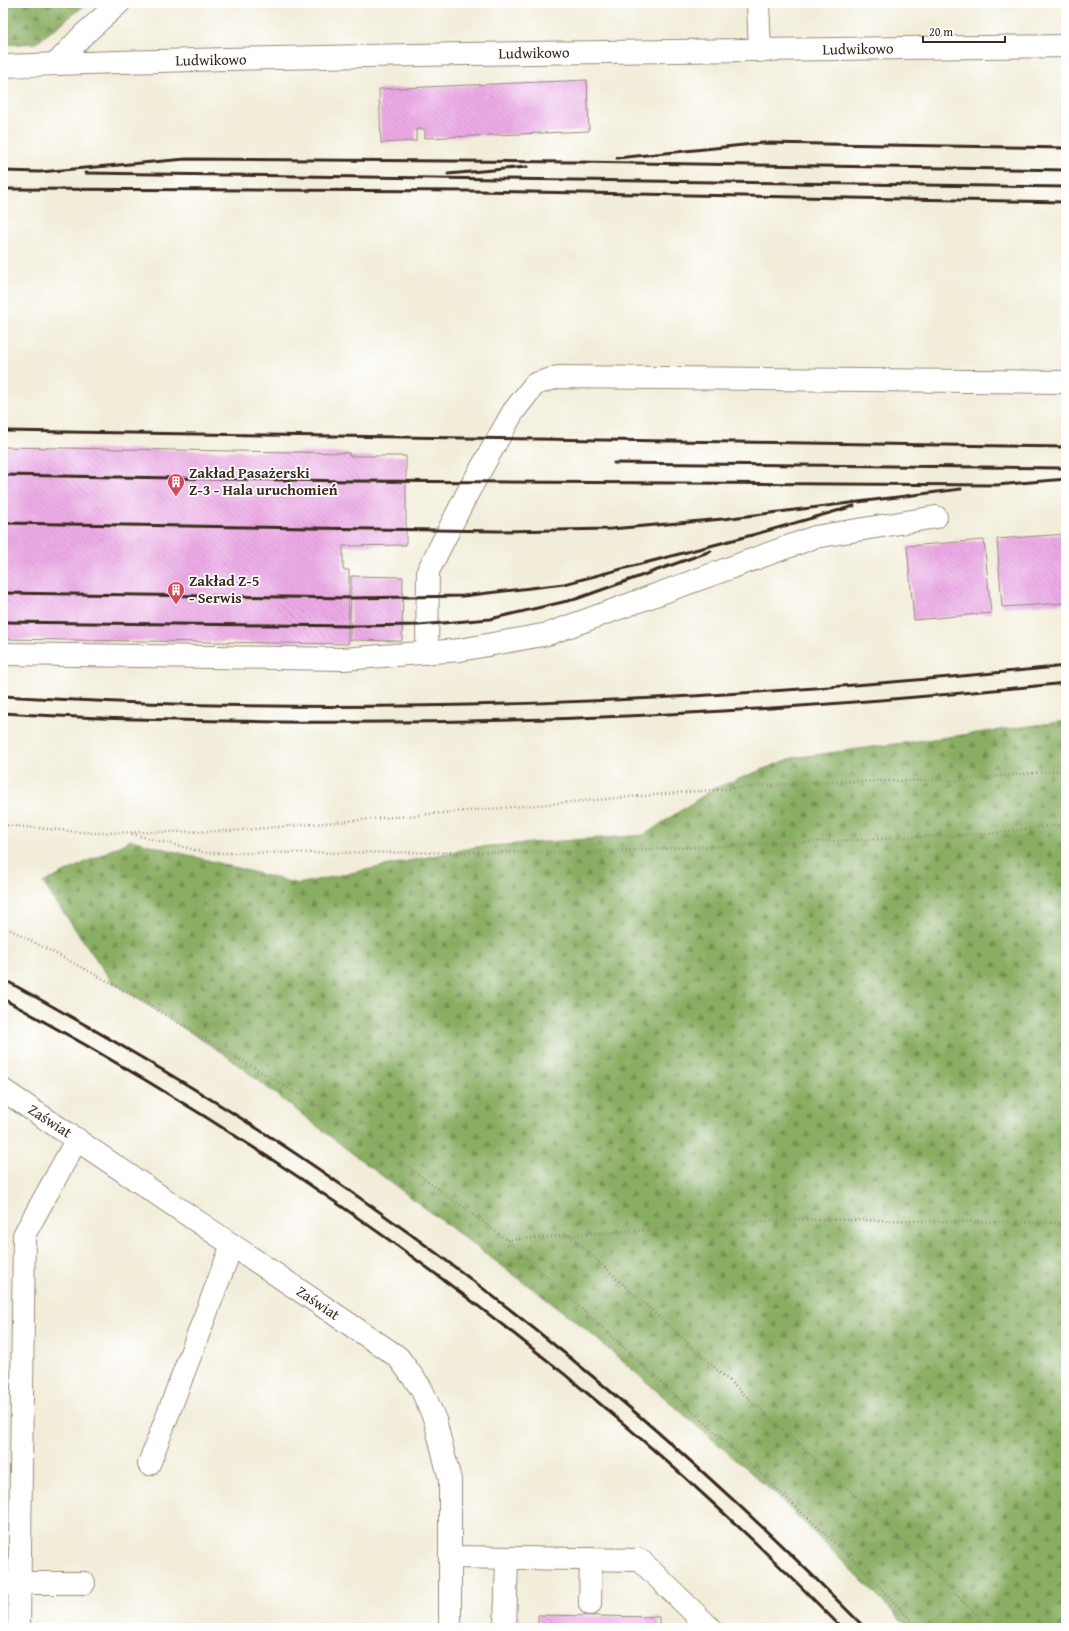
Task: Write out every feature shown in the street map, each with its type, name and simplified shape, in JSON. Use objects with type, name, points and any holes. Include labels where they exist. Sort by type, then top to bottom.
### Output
[{"type":"street","points":[[56,64],[83,35],[119,3]]},
{"type":"street","points":[[758,3],[760,50]]},
{"type":"street","name":"Ludwikowo","points":[[3,66],[142,60],[443,54],[1066,46]]},
{"type":"street","points":[[427,653],[428,571],[468,492],[513,412],[535,384],[558,377],[1066,382]]},
{"type":"street","points":[[3,654],[342,659],[460,650],[548,634],[815,537],[936,517]]},
{"type":"street","name":"Zaświat","points":[[3,1090],[398,1357],[421,1388],[435,1420],[450,1480],[450,1628]]},
{"type":"street","points":[[19,1628],[11,1583],[24,1234],[77,1139]]},
{"type":"street","points":[[149,1464],[232,1245]]},
{"type":"street","points":[[451,1557],[640,1560],[710,1628]]},
{"type":"street","points":[[505,1628],[507,1558]]},
{"type":"street","points":[[590,1604],[591,1559]]},
{"type":"street","points":[[11,1583],[84,1583]]},
{"type":"path","points":[[3,825],[92,833],[230,831],[807,782],[961,780],[1066,770]]},
{"type":"path","points":[[128,833],[206,853],[588,852],[988,834],[1066,824]]},
{"type":"path","points":[[3,926],[115,985],[357,1129],[507,1240],[859,1565],[918,1628]]},
{"type":"path","points":[[507,1240],[788,1219],[1066,1223]]},
{"type":"path","points":[[569,1235],[860,1500],[990,1628]]},
{"type":"green space","points":[[3,3],[88,3],[36,43],[3,45]]},
{"type":"green space","points":[[1066,721],[1066,1628],[909,1628],[772,1491],[582,1326],[357,1157],[224,1054],[112,982],[43,883],[131,840],[298,884],[476,847],[644,835],[713,789],[792,758]]},
{"type":"building","points":[[587,80],[589,131],[425,138],[425,129],[416,129],[416,141],[381,143],[379,89]]},
{"type":"building","points":[[3,447],[349,453],[349,456],[406,456],[406,545],[343,546],[343,570],[349,570],[348,644],[3,639]]},
{"type":"building","points":[[1066,534],[1066,603],[1002,607],[997,539]]},
{"type":"building","points":[[984,540],[991,613],[914,620],[907,546]]},
{"type":"building","points":[[351,576],[403,577],[402,641],[350,640]]},
{"type":"building","points":[[538,1615],[659,1617],[659,1628],[538,1628]]},
{"type":"railway","points":[[617,158],[763,143],[1066,148]]},
{"type":"railway","points":[[3,171],[40,172],[186,159],[577,162],[1066,170]]},
{"type":"railway","points":[[448,174],[527,167]]},
{"type":"railway","points":[[85,173],[1066,187]]},
{"type":"railway","points":[[3,189],[475,191],[1066,202]]},
{"type":"railway","points":[[3,431],[1066,447]]},
{"type":"railway","points":[[614,463],[1066,468]]},
{"type":"railway","points":[[3,475],[351,481],[997,485],[1066,479]]},
{"type":"railway","points":[[3,523],[498,531],[611,529],[723,519],[961,489]]},
{"type":"railway","points":[[3,593],[354,598],[463,596],[564,584],[756,534],[854,506]]},
{"type":"railway","points":[[3,622],[355,626],[419,625],[490,619],[576,599],[711,551]]},
{"type":"railway","points":[[3,696],[136,703],[269,706],[402,706],[535,703],[801,689],[933,679],[1066,666]]},
{"type":"railway","points":[[3,713],[200,721],[438,722],[647,715],[752,709],[857,702],[1066,683]]},
{"type":"railway","points":[[3,979],[134,1053],[198,1091],[280,1143],[409,1233],[470,1278],[588,1372],[702,1471],[757,1522],[865,1628]]},
{"type":"railway","points":[[3,999],[118,1064],[230,1132],[339,1205],[446,1282],[550,1363],[651,1447],[748,1536],[842,1628]]},
{"type":"place","name":"Zakład Pasażerski Z-3 - Hala uruchomień","points":[[176,497]]},
{"type":"place","name":"Zakład Z-5 - Serwis","points":[[176,605]]}]
